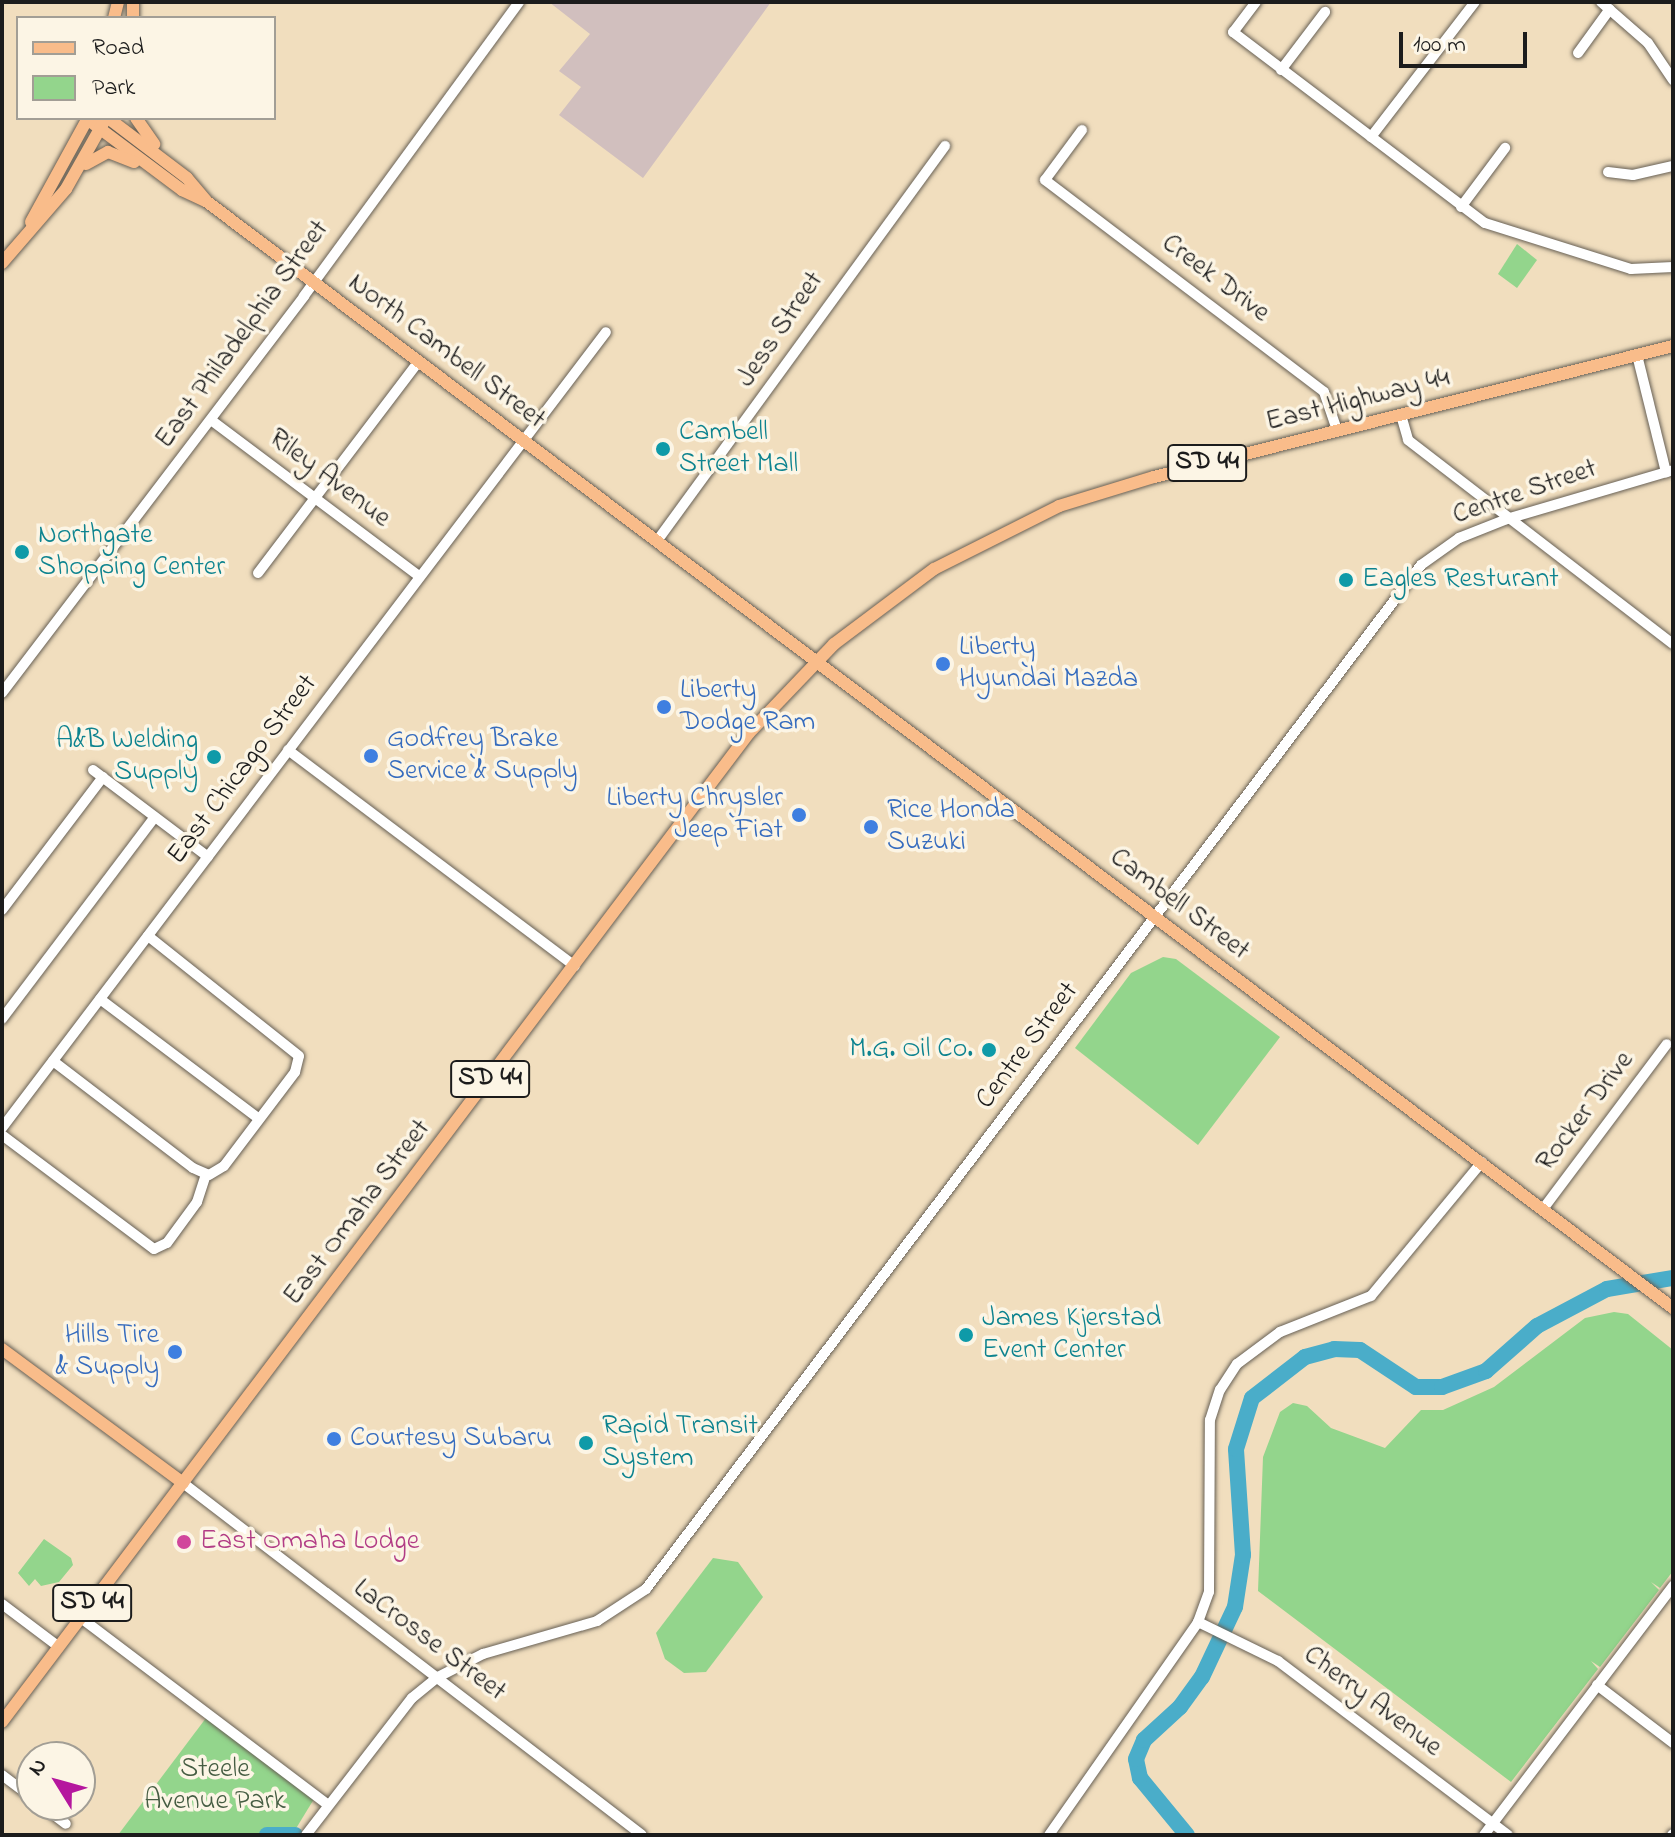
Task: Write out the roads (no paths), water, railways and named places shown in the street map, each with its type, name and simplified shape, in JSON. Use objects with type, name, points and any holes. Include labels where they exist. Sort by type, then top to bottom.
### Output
[{"type":"main road","points":[[28,229],[86,120]]},
{"type":"main road","points":[[138,120],[187,178]]},
{"type":"main road","name":"North Cambell Street","points":[[105,122],[187,178],[206,201]]},
{"type":"main road","name":"North Cambell Street","points":[[105,122],[161,176],[206,201],[657,541]]},
{"type":"main road","points":[[2,263],[77,171],[105,122]]},
{"type":"main road","points":[[77,171],[108,152],[161,176]]},
{"type":"main road","name":"East Highway 44","points":[[816,661],[934,569],[1032,517],[1142,480],[1673,346]]},
{"type":"main road","name":"Cambell Street","points":[[657,541],[1673,1308]]},
{"type":"main road","name":"East Omaha Street","points":[[2,1722],[749,733],[816,661]]},
{"type":"main road","name":"LaCrosse Street","points":[[2,1349],[183,1483]]},
{"type":"street","name":"East Philadelphia Street","points":[[2,693],[211,420],[519,2]]},
{"type":"street","points":[[1256,2],[1233,32],[1461,207],[1526,240],[1577,249],[1631,269],[1673,267]]},
{"type":"street","points":[[1371,137],[1475,2]]},
{"type":"street","points":[[1578,53],[1606,5],[1648,43],[1673,80]]},
{"type":"street","points":[[1281,70],[1325,12]]},
{"type":"street","name":"Creek Drive","points":[[1082,130],[1045,180],[1324,392],[1337,430]]},
{"type":"street","name":"Jess Street","points":[[657,541],[945,146]]},
{"type":"street","points":[[1461,207],[1505,148]]},
{"type":"street","points":[[1608,172],[1633,175],[1673,166]]},
{"type":"street","name":"East Chicago Street","points":[[2,1128],[606,332]]},
{"type":"street","points":[[1637,355],[1670,471]]},
{"type":"street","points":[[258,573],[418,362]]},
{"type":"street","points":[[1401,415],[1408,440],[1673,644]]},
{"type":"street","name":"Riley Avenue","points":[[211,420],[419,576]]},
{"type":"street","name":"Centre Street","points":[[308,1832],[412,1698],[438,1677],[483,1654],[597,1621],[646,1589],[1421,565],[1459,538],[1507,519],[1670,471]]},
{"type":"street","points":[[288,750],[575,966]]},
{"type":"street","points":[[93,770],[208,857]]},
{"type":"street","points":[[2,910],[103,777]]},
{"type":"street","points":[[2,1019],[155,817]]},
{"type":"street","points":[[148,936],[297,1052],[295,1072],[219,1171],[206,1175]]},
{"type":"street","points":[[100,999],[259,1119]]},
{"type":"street","name":"Rocker Drive","points":[[1543,1209],[1667,1044]]},
{"type":"street","points":[[53,1061],[206,1175]]},
{"type":"street","points":[[2,1135],[154,1249],[167,1243],[197,1202],[206,1175]]},
{"type":"street","points":[[1049,1835],[1198,1622],[1209,1592],[1210,1420],[1220,1390],[1237,1364],[1280,1332],[1371,1296],[1482,1162]]},
{"type":"street","name":"LaCrosse Street","points":[[183,1483],[642,1835]]},
{"type":"street","points":[[1484,1835],[1673,1586]]},
{"type":"street","points":[[2,1604],[59,1647]]},
{"type":"street","points":[[81,1618],[328,1805]]},
{"type":"street","name":"Cherry Avenue","points":[[1198,1622],[1247,1643],[1508,1835]]},
{"type":"street","points":[[1597,1685],[1673,1743]]},
{"type":"street","points":[[62,1821],[66,1824]]},
{"type":"waterway","points":[[1187,1835],[1140,1778],[1136,1759],[1144,1740],[1180,1707],[1202,1677],[1235,1607],[1243,1555],[1236,1449],[1252,1398],[1305,1357],[1334,1349],[1360,1350],[1416,1387],[1442,1387],[1486,1371],[1537,1326],[1607,1289],[1673,1278]]},
{"type":"waterway","points":[[267,1835],[295,1835]]},
{"type":"place","name":"Cambell Street Mall","points":[[663,449]]},
{"type":"place","name":"Northgate Shopping Center","points":[[22,552]]},
{"type":"place","name":"Eagles Resturant","points":[[1346,580]]},
{"type":"place","name":"Liberty Hyundai Mazda","points":[[943,664]]},
{"type":"place","name":"Liberty Dodge Ram","points":[[664,707]]},
{"type":"place","name":"Godfrey Brake Service & Supply","points":[[371,756]]},
{"type":"place","name":"A&B Welding Supply","points":[[214,757]]},
{"type":"place","name":"Liberty Chrysler Jeep Fiat","points":[[799,815]]},
{"type":"place","name":"Rice Honda Suzuki","points":[[871,827]]},
{"type":"place","name":"M.G. Oil Co.","points":[[989,1050]]},
{"type":"place","name":"James Kjerstad Event Center","points":[[966,1335]]},
{"type":"place","name":"Hills Tire & Supply","points":[[175,1352]]},
{"type":"place","name":"Courtesy Subaru","points":[[334,1439]]},
{"type":"place","name":"Rapid Transit System","points":[[586,1443]]},
{"type":"place","name":"East Omaha Lodge","points":[[184,1542]]},
{"type":"park label","name":"Steele Avenue Park","points":[[215,1786]]}]
